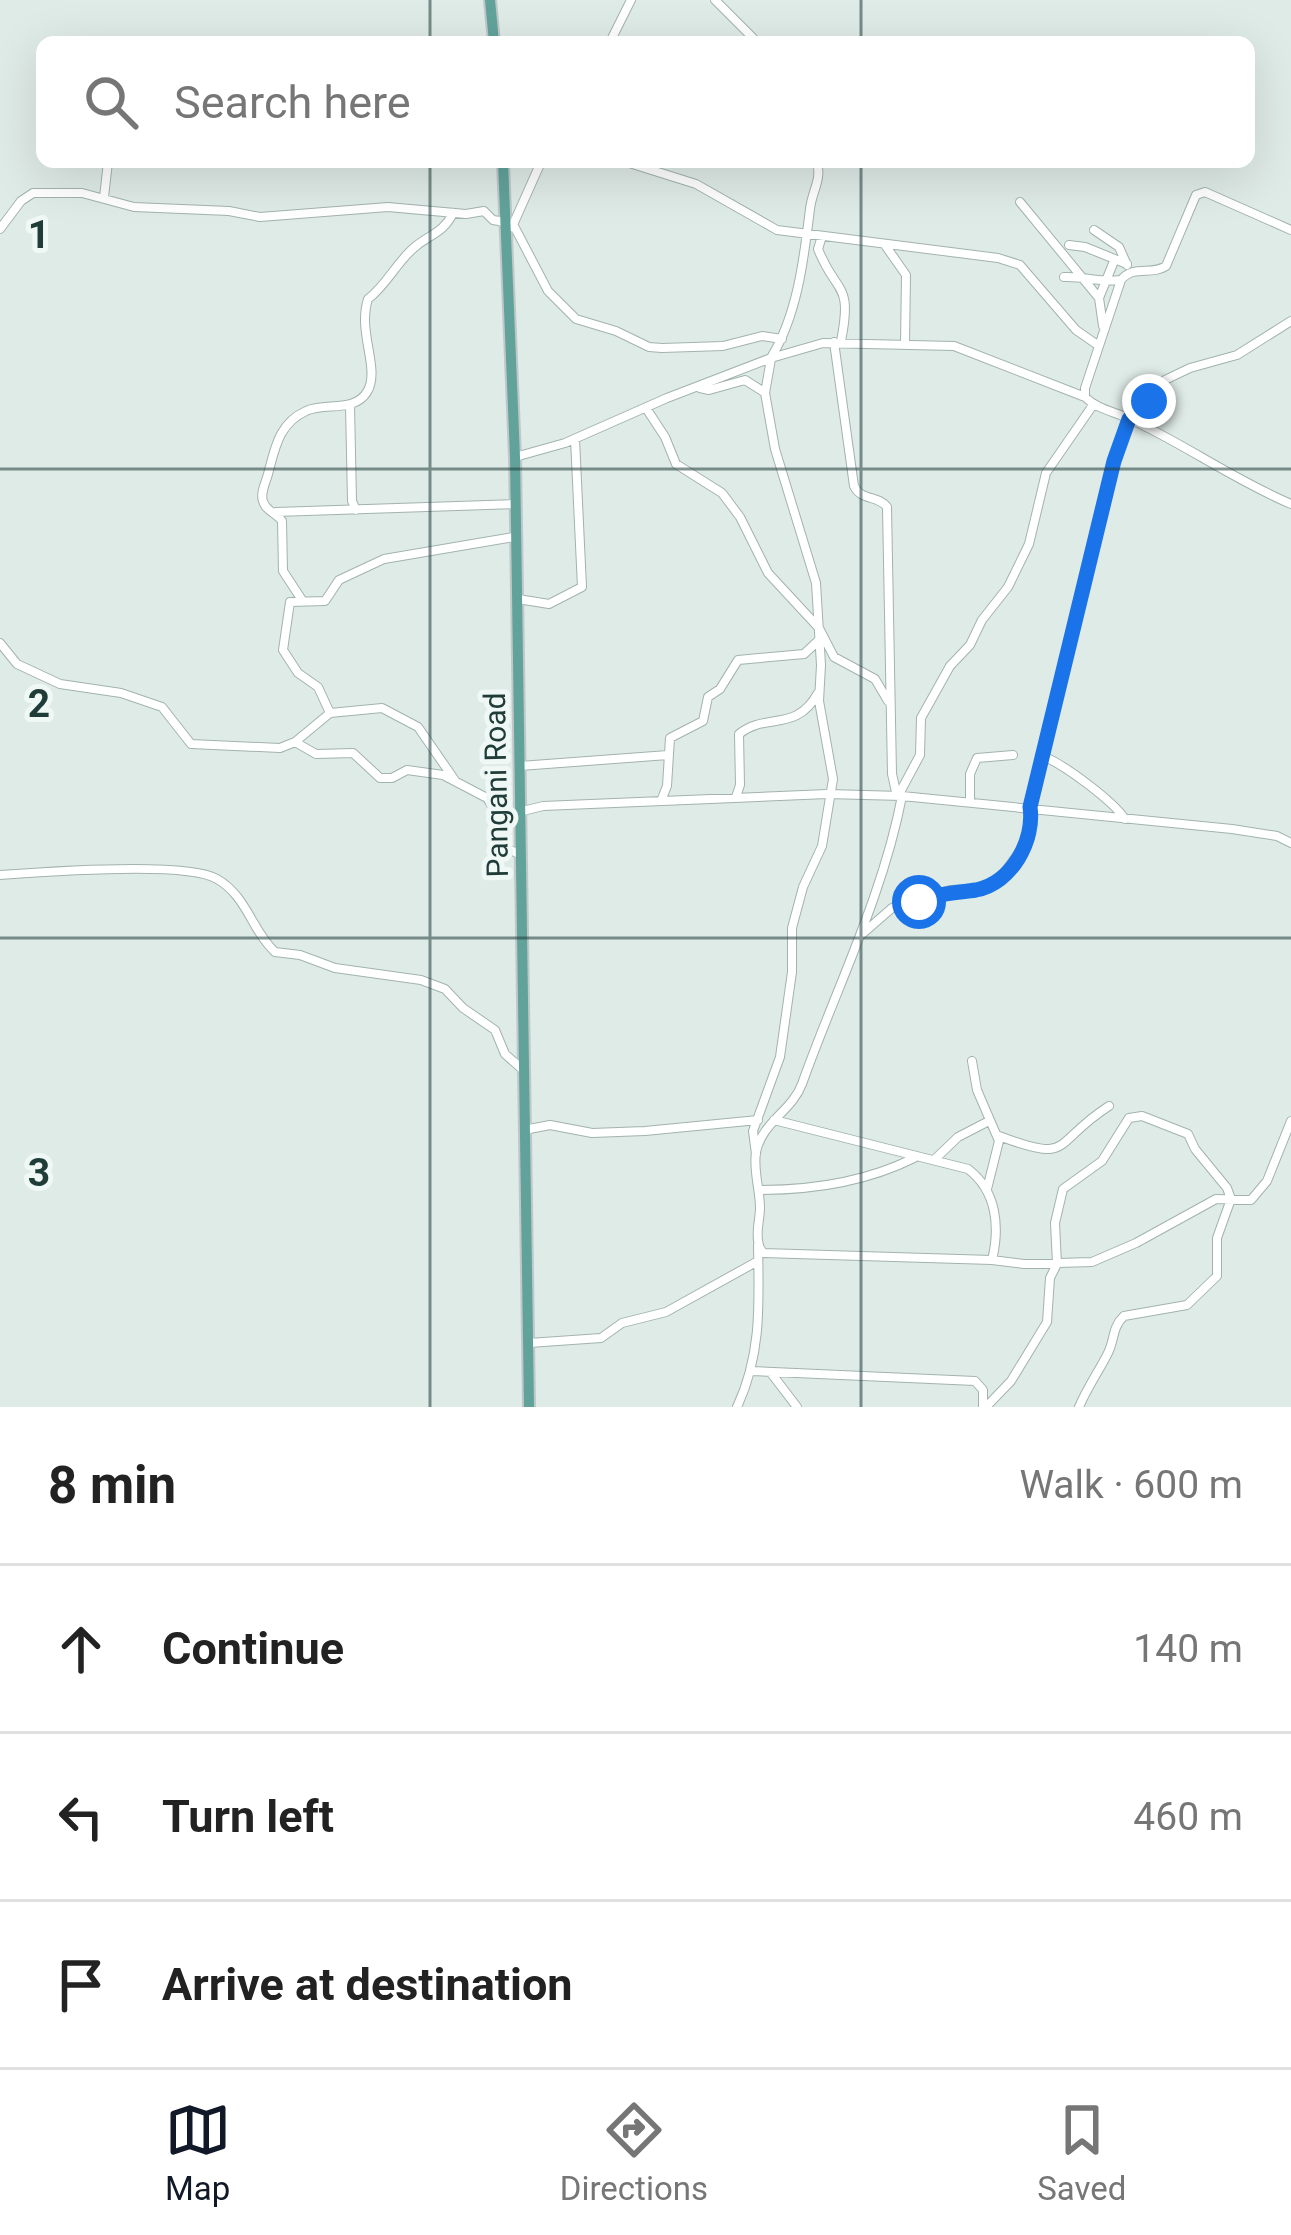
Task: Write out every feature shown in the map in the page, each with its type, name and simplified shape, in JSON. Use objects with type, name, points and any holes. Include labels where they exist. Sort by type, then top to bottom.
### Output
[{"type":"main road","points":[[490,0],[493,36]]},
{"type":"main road","name":"Pangani Road","points":[[504,168],[518,599],[529,1407]]},
{"type":"street","points":[[613,36],[631,0]]},
{"type":"street","points":[[715,0],[751,36]]},
{"type":"street","points":[[104,196],[108,168]]},
{"type":"street","points":[[509,223],[538,168]]},
{"type":"street","points":[[645,168],[696,184],[777,230],[998,258],[1019,265],[1076,330],[1100,346]]},
{"type":"street","points":[[737,1407],[751,1371],[760,1326],[759,1190],[752,1143],[780,1057],[792,972],[792,928],[803,886],[822,846],[833,767],[818,692],[820,639],[814,574],[777,460],[765,393],[771,358],[782,339],[810,234],[818,168]]},
{"type":"street","points":[[0,229],[23,198],[33,193],[104,196],[134,207],[227,211],[260,218],[388,207],[484,212],[493,220],[509,223],[548,291],[582,322],[662,348],[722,346],[762,336],[782,339]]},
{"type":"street","points":[[1069,245],[1085,247],[1129,268],[1160,271],[1193,199],[1201,193],[1291,230]]},
{"type":"street","points":[[1021,202],[1099,298]]},
{"type":"street","points":[[453,213],[446,228],[412,249],[381,290],[368,299],[364,337],[373,378],[364,397],[350,405],[302,412],[279,435],[262,498],[274,512],[515,503]]},
{"type":"street","points":[[1094,230],[1120,247],[1129,268]]},
{"type":"street","points":[[823,236],[818,249],[838,279],[846,303],[838,342],[854,486],[860,495],[887,507],[889,702],[892,774],[899,796]]},
{"type":"street","points":[[883,243],[906,274],[905,344]]},
{"type":"street","points":[[1103,334],[1099,298],[1120,247]]},
{"type":"street","points":[[1085,397],[1084,388],[1129,268]]},
{"type":"street","points":[[1064,278],[1122,279]]},
{"type":"street","points":[[861,935],[892,908],[950,890],[981,889],[998,880],[1030,838],[1030,807],[1114,461],[1129,419],[1145,408],[1171,376],[1237,355],[1291,320]]},
{"type":"street","points":[[515,457],[575,439],[771,358],[838,342],[954,346],[1085,397],[1291,504]]},
{"type":"street","points":[[696,388],[709,390],[745,380],[765,393]]},
{"type":"street","points":[[350,405],[352,501],[357,511]]},
{"type":"street","points":[[756,1154],[772,1120],[799,1090],[861,935],[899,796],[920,752],[922,718],[950,666],[970,645],[982,620],[1008,587],[1029,544],[1046,473],[1093,405]]},
{"type":"street","points":[[645,408],[676,464],[722,493],[740,517],[768,573],[819,628],[837,661],[875,679],[889,702]]},
{"type":"street","points":[[518,599],[549,604],[583,587],[575,439]]},
{"type":"street","points":[[274,512],[284,533],[284,575],[302,600]]},
{"type":"street","points":[[330,713],[318,687],[298,674],[283,650],[290,602],[325,601],[339,580],[384,559],[514,537]]},
{"type":"street","points":[[660,802],[666,796],[672,735],[703,721],[708,697],[720,689],[738,660],[806,653],[820,639]]},
{"type":"street","points":[[0,643],[16,664],[60,684],[121,693],[162,707],[191,744],[268,750],[295,742],[330,713],[382,708],[412,722],[454,779]]},
{"type":"street","points":[[735,798],[740,785],[739,734],[750,726],[794,718],[811,706],[818,692]]},
{"type":"street","points":[[295,742],[316,754],[353,753],[380,778],[406,770],[454,779],[487,798],[500,819],[506,848],[520,855]]},
{"type":"street","points":[[520,766],[668,754]]},
{"type":"street","points":[[970,802],[975,761],[1012,755]]},
{"type":"street","points":[[1045,757],[1064,764],[1126,820]]},
{"type":"street","points":[[519,812],[543,806],[827,794],[899,796],[1277,836],[1291,843]]},
{"type":"street","points":[[1277,836],[1291,829]]},
{"type":"street","points":[[0,874],[157,870],[211,875],[242,902],[275,952],[301,955],[335,968],[409,977],[446,989],[463,1008],[495,1030],[505,1054],[523,1070]]},
{"type":"street","points":[[972,1061],[977,1090],[998,1136],[1051,1152],[1061,1149],[1084,1123],[1109,1106]]},
{"type":"street","points":[[984,1407],[1011,1381],[1048,1322],[1050,1278],[1057,1264],[1055,1223],[1064,1189],[1102,1161],[1116,1134],[1134,1115],[1191,1136],[1195,1149],[1228,1188],[1231,1199],[1217,1238],[1217,1276],[1187,1305],[1124,1316],[1116,1323],[1108,1354],[1078,1407]]},
{"type":"street","points":[[524,1130],[550,1125],[592,1132],[645,1131],[758,1120]]},
{"type":"street","points":[[772,1120],[968,1169],[987,1191],[996,1215],[998,1237],[992,1260]]},
{"type":"street","points":[[934,1160],[958,1137],[989,1121]]},
{"type":"street","points":[[758,1244],[774,1256],[1092,1262],[1216,1199],[1243,1202],[1257,1195],[1291,1121]]},
{"type":"street","points":[[987,1191],[998,1136]]},
{"type":"street","points":[[759,1190],[806,1191],[875,1176],[916,1157]]},
{"type":"street","points":[[527,1344],[601,1338],[622,1323],[666,1312],[758,1261]]},
{"type":"street","points":[[751,1371],[975,1381],[983,1390],[984,1407]]},
{"type":"street","points":[[770,1372],[797,1407]]},
{"type":"route","points":[[919,902],[950,890],[981,889],[998,880],[1030,838],[1030,807],[1114,461],[1129,419],[1149,401]]}]
